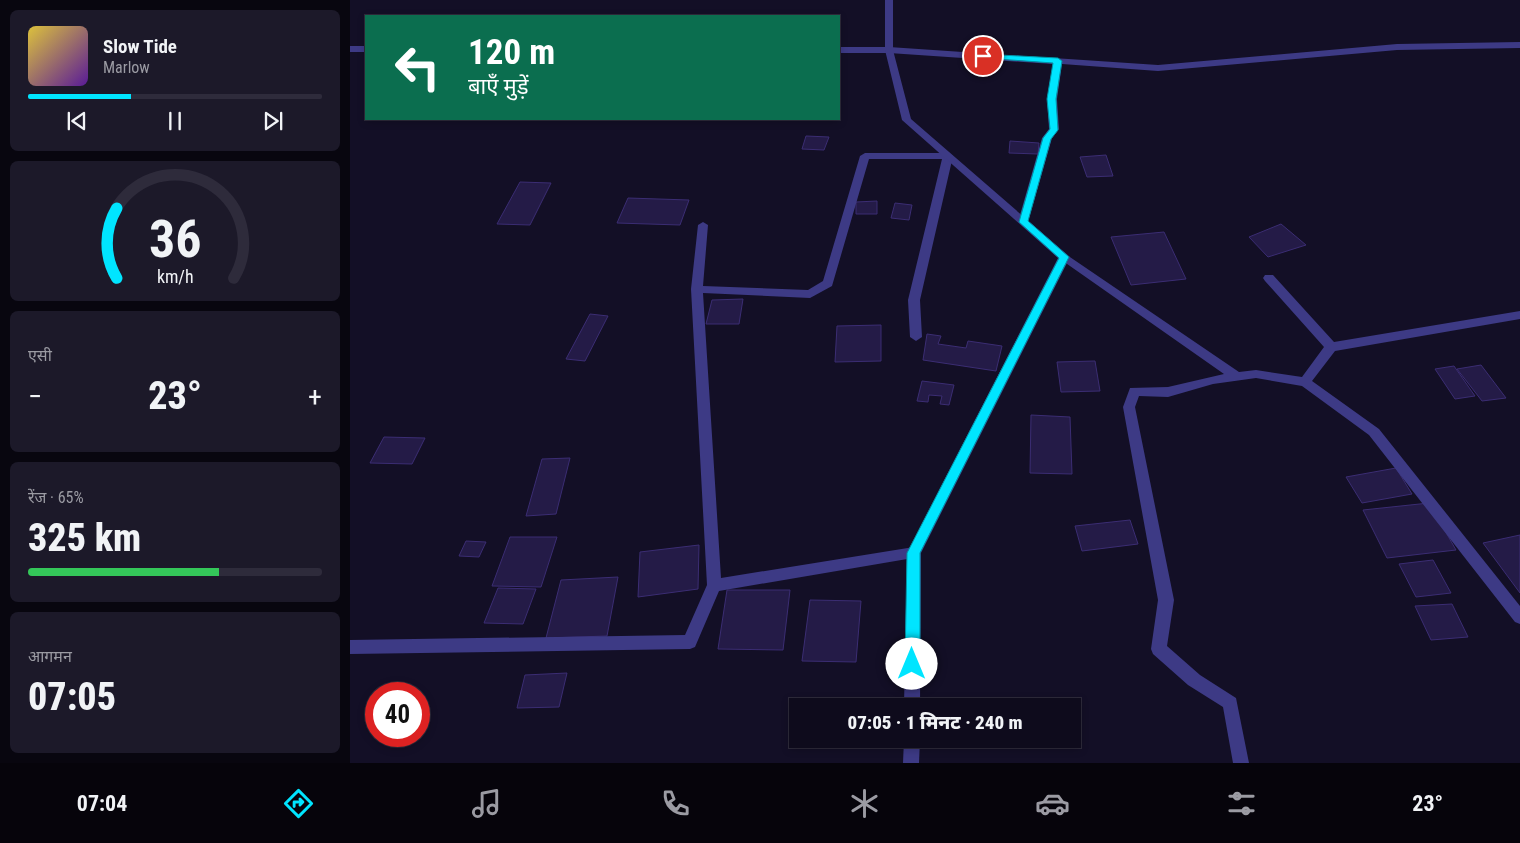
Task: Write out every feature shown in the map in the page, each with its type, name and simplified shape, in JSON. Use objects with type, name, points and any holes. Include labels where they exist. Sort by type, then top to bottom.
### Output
[{"type":"street","points":[[889,0],[889,50],[907,120],[1064,257],[1238,377]]},
{"type":"street","points":[[840,50],[889,50],[1158,68],[1397,47],[1520,45]]},
{"type":"street","points":[[350,49],[365,49]]},
{"type":"street","points":[[1023,222],[1047,138],[1054,130],[1052,99],[1058,61]]},
{"type":"street","points":[[697,289],[810,294],[828,283],[865,156],[948,156]]},
{"type":"street","points":[[916,337],[914,300],[948,156]]},
{"type":"street","points":[[350,647],[690,642],[714,585],[697,289],[703,225]]},
{"type":"street","points":[[912,698],[914,553],[1064,257]]},
{"type":"street","points":[[1268,278],[1331,347]]},
{"type":"street","points":[[1306,382],[1331,347],[1520,315]]},
{"type":"street","points":[[1241,763],[1230,703],[1194,680],[1159,649],[1166,600],[1129,407],[1134,391],[1168,392],[1213,380],[1256,374],[1306,382],[1374,432],[1513,597],[1520,617]]},
{"type":"street","points":[[714,585],[914,553]]},
{"type":"street","points":[[911,763],[912,748]]},
{"type":"building","points":[[806,136],[829,137],[824,150],[802,149]]},
{"type":"building","points":[[1010,141],[1039,143],[1038,154],[1009,153]]},
{"type":"building","points":[[1106,155],[1113,176],[1087,177],[1080,157]]},
{"type":"building","points":[[520,182],[551,183],[530,225],[497,224]]},
{"type":"building","points":[[628,198],[689,200],[680,225],[617,223]]},
{"type":"building","points":[[877,201],[877,214],[856,214],[856,202]]},
{"type":"building","points":[[895,203],[912,205],[909,220],[891,218]]},
{"type":"building","points":[[1281,224],[1306,245],[1268,257],[1249,237]]},
{"type":"building","points":[[1164,232],[1186,279],[1131,285],[1111,237]]},
{"type":"building","points":[[743,299],[739,324],[706,324],[712,300]]},
{"type":"building","points":[[590,314],[608,316],[585,361],[566,359]]},
{"type":"building","points":[[881,325],[881,361],[835,362],[837,326]]},
{"type":"building","points":[[927,334],[941,336],[938,344],[966,348],[968,341],[1002,346],[996,371],[923,360]]},
{"type":"building","points":[[1095,361],[1100,391],[1061,392],[1057,362]]},
{"type":"building","points":[[1481,365],[1506,398],[1482,401],[1457,369]]},
{"type":"building","points":[[1454,366],[1475,396],[1455,399],[1435,369]]},
{"type":"building","points":[[922,381],[954,385],[949,405],[940,404],[942,396],[929,395],[928,402],[917,401]]},
{"type":"building","points":[[1031,415],[1070,417],[1072,474],[1030,473]]},
{"type":"building","points":[[384,437],[425,438],[412,464],[370,463]]},
{"type":"building","points":[[570,458],[556,514],[526,516],[542,459]]},
{"type":"building","points":[[1396,468],[1412,494],[1362,503],[1346,477]]},
{"type":"building","points":[[1429,503],[1456,550],[1387,558],[1363,510]]},
{"type":"building","points":[[1130,520],[1138,544],[1082,551],[1075,526]]},
{"type":"building","points":[[1520,535],[1520,593],[1483,543]]},
{"type":"building","points":[[510,537],[557,537],[541,587],[492,586]]},
{"type":"building","points":[[466,541],[486,542],[479,557],[459,556]]},
{"type":"building","points":[[699,545],[698,589],[638,597],[640,552]]},
{"type":"building","points":[[1433,560],[1451,593],[1416,597],[1399,564]]},
{"type":"building","points":[[618,577],[607,636],[546,638],[561,580]]},
{"type":"building","points":[[498,588],[536,589],[523,624],[484,623]]},
{"type":"building","points":[[727,590],[790,590],[783,650],[718,649]]},
{"type":"building","points":[[810,600],[861,601],[856,662],[802,661]]},
{"type":"building","points":[[1452,604],[1468,637],[1431,640],[1415,606]]},
{"type":"building","points":[[567,673],[559,707],[517,708],[525,675]]},
{"type":"route","points":[[912,664],[914,553],[1064,257],[1023,222],[1047,138],[1054,130],[1052,99],[1058,61],[983,56]]}]
